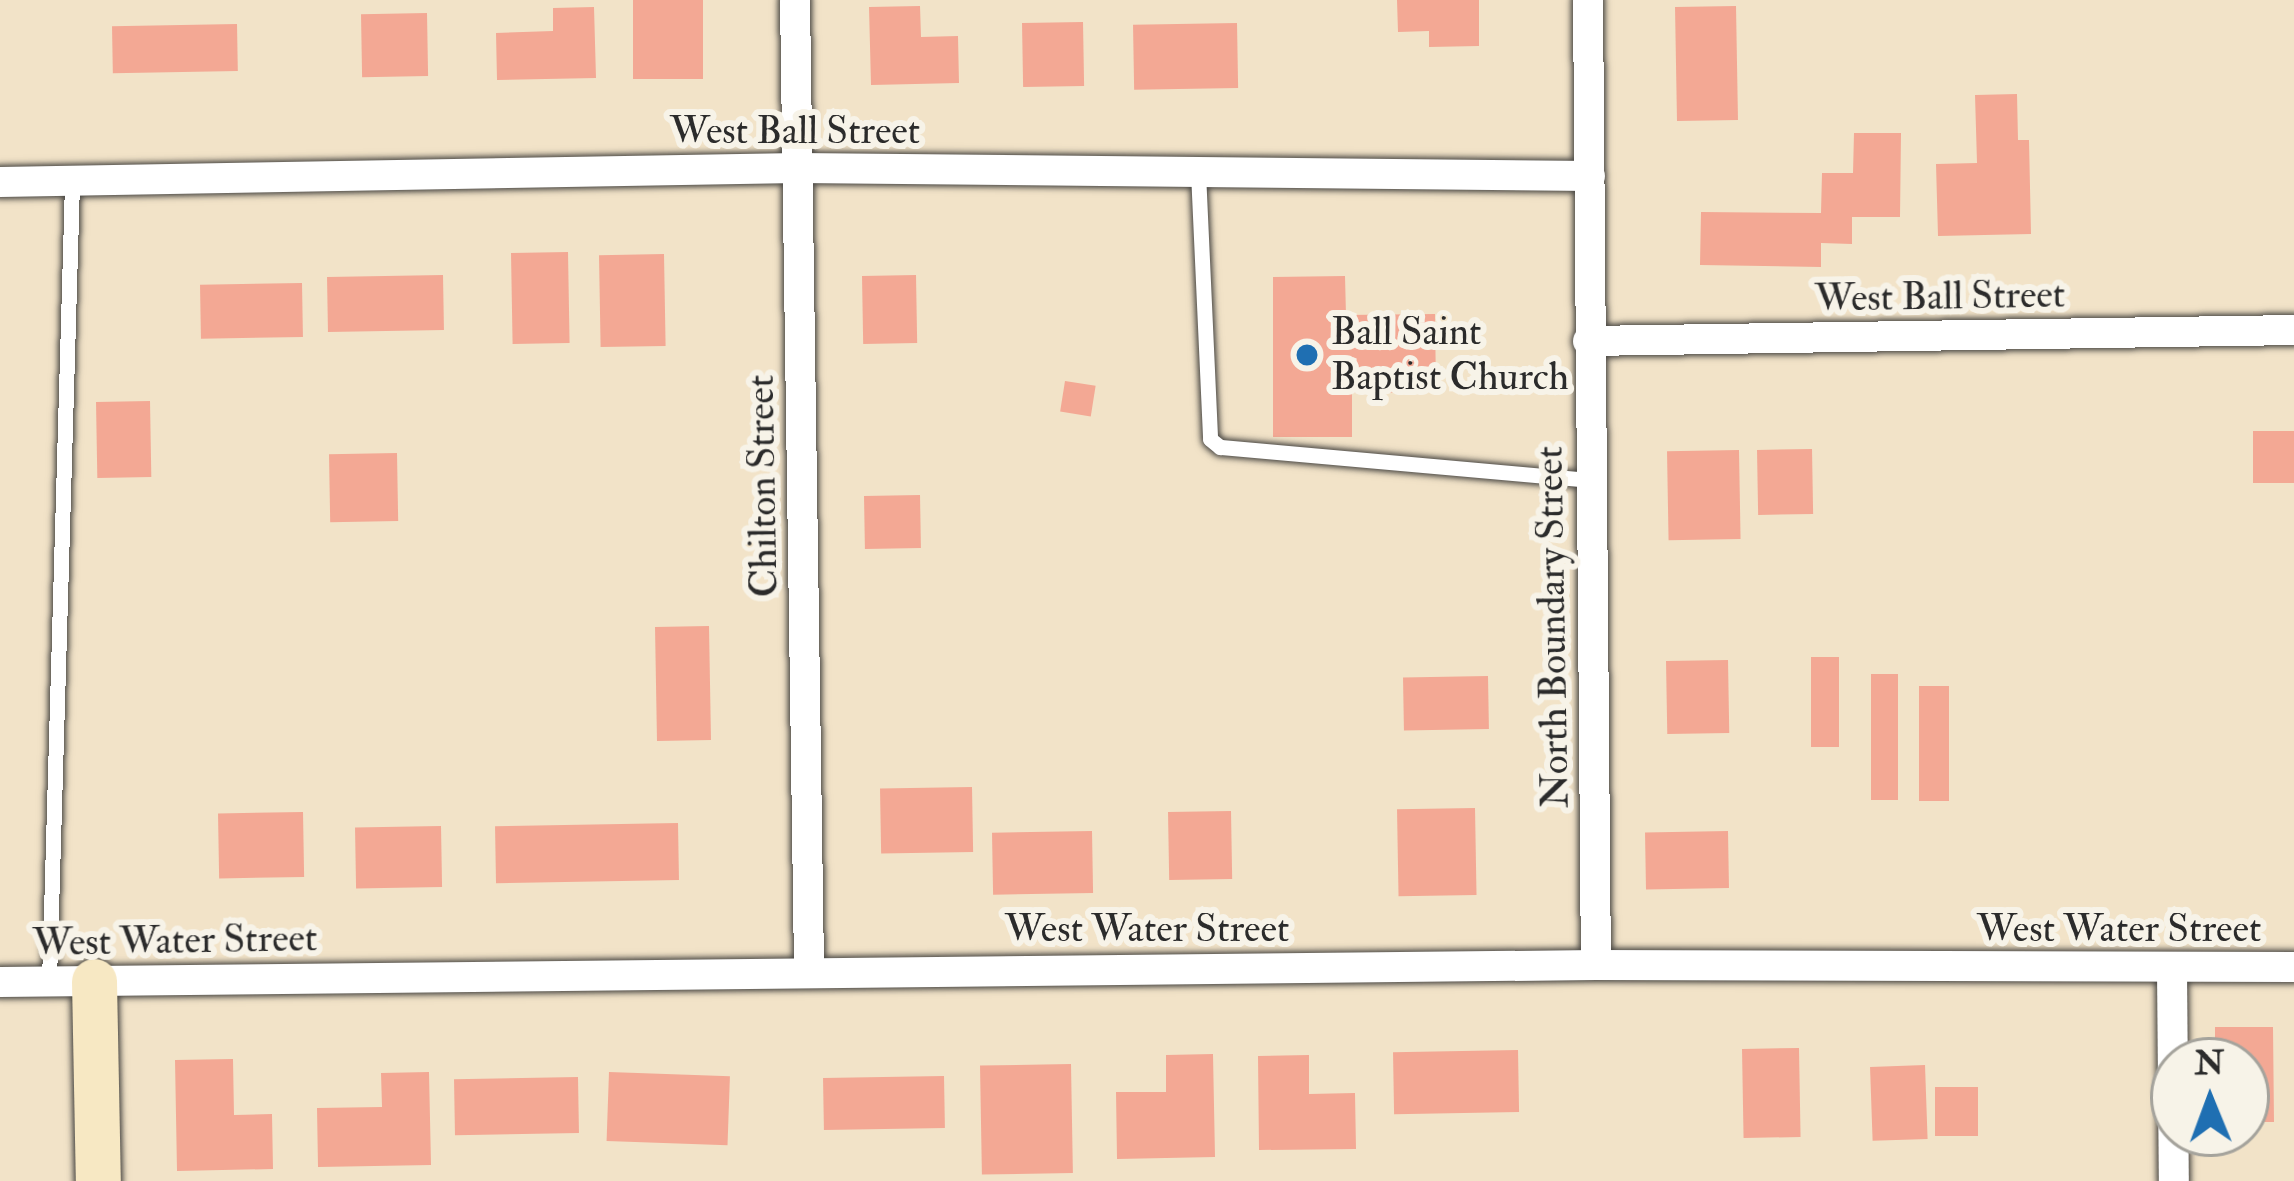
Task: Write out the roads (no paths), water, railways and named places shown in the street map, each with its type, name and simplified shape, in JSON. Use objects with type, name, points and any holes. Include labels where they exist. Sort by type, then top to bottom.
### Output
[{"type":"street","name":"Chilton Street","points":[[795,0],[808,971]]},
{"type":"street","name":"North Boundary Street","points":[[1588,0],[1596,965]]},
{"type":"street","name":"West Ball Street","points":[[0,182],[798,168],[1590,176]]},
{"type":"street","name":"West Ball Street","points":[[1588,340],[2294,331]]},
{"type":"street","name":"West Water Street","points":[[0,982],[1596,965],[2294,967]]},
{"type":"street","points":[[2172,970],[2174,1181]]},
{"type":"street","points":[[72,981],[98,1181]]},
{"type":"lane","points":[[1198,172],[1210,439],[1220,447],[1590,480]]},
{"type":"lane","points":[[72,181],[72,981]]},
{"type":"place","name":"Ball Saint Baptist Church","points":[[1307,355]]}]
